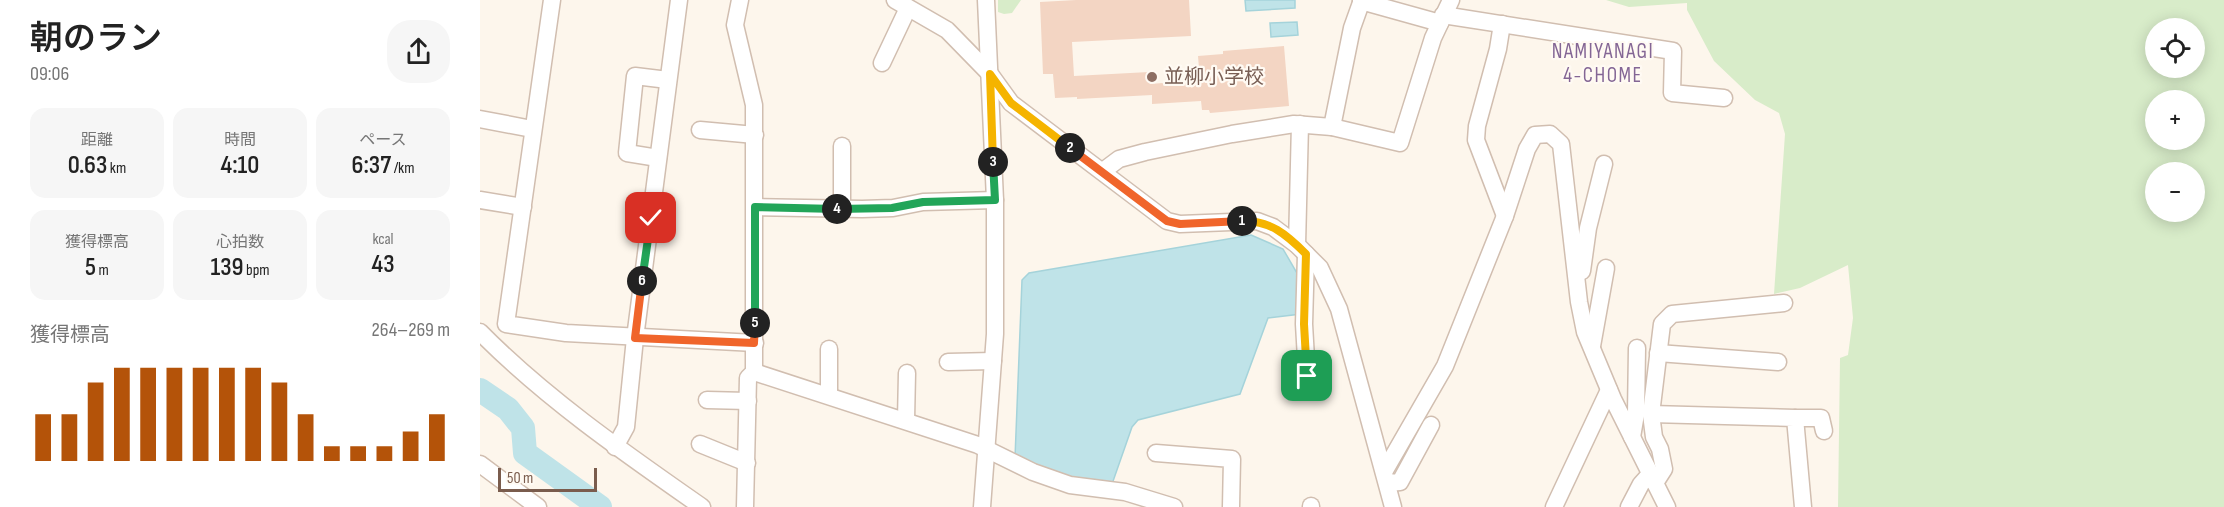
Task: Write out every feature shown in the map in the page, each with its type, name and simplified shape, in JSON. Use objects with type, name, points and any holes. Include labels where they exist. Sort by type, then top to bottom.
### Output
[{"type":"street","points":[[501,353],[552,0]]},
{"type":"street","points":[[615,447],[626,427],[635,338],[679,0]]},
{"type":"street","points":[[740,0],[735,25],[754,105],[755,135],[754,372],[748,378],[745,507]]},
{"type":"street","points":[[982,507],[995,334],[995,200],[986,0]]},
{"type":"street","points":[[1332,127],[1352,28],[1361,1],[1673,51],[1672,93],[1724,98]]},
{"type":"street","points":[[882,63],[902,4],[947,30],[990,74],[1011,103],[1167,221],[1180,224],[1257,220],[1273,227],[1301,250],[1320,268],[1339,309],[1393,507]]},
{"type":"street","points":[[1102,171],[1119,159],[1145,152],[1232,134],[1300,124],[1332,127],[1400,143],[1444,13]]},
{"type":"street","points":[[1502,24],[1498,49],[1477,126],[1476,140],[1505,216]]},
{"type":"street","points":[[658,158],[627,153],[635,76],[668,80]]},
{"type":"street","points":[[480,118],[532,129]]},
{"type":"street","points":[[1300,124],[1301,250],[1307,376]]},
{"type":"street","points":[[700,130],[755,135]]},
{"type":"street","points":[[1385,478],[1445,366],[1505,216],[1527,149],[1535,135],[1550,134],[1561,144],[1576,282],[1585,332],[1609,390],[1667,507]]},
{"type":"street","points":[[842,146],[842,209]]},
{"type":"street","points":[[1576,282],[1581,272],[1588,228],[1604,164]]},
{"type":"street","points":[[480,200],[523,207]]},
{"type":"street","points":[[755,207],[892,208],[923,202],[995,200]]},
{"type":"street","points":[[1591,348],[1606,268]]},
{"type":"street","points":[[1629,507],[1641,484],[1664,469],[1660,449],[1654,437],[1651,414],[1662,324],[1672,314],[1784,303]]},
{"type":"street","points":[[506,324],[566,333],[754,343]]},
{"type":"street","points":[[480,332],[501,353],[615,447],[702,507]]},
{"type":"street","points":[[1632,437],[1636,414],[1638,348]]},
{"type":"street","points":[[828,395],[829,349]]},
{"type":"street","points":[[1658,353],[1778,362]]},
{"type":"street","points":[[948,362],[993,361]]},
{"type":"street","points":[[754,372],[987,448],[1033,472],[1070,485],[1125,492],[1174,507]]},
{"type":"street","points":[[906,374],[906,420]]},
{"type":"street","points":[[1554,507],[1609,390]]},
{"type":"street","points":[[707,400],[748,400]]},
{"type":"street","points":[[1651,414],[1821,418],[1824,431]]},
{"type":"street","points":[[1795,418],[1803,507]]},
{"type":"street","points":[[1385,478],[1400,482],[1431,425]]},
{"type":"street","points":[[700,444],[747,463]]},
{"type":"street","points":[[1156,453],[1232,459],[1231,507]]},
{"type":"street","points":[[480,464],[534,505]]},
{"type":"green space","points":[[998,0],[1021,0],[1012,13],[1004,14],[998,12]]},
{"type":"green space","points":[[1606,0],[2224,0],[2224,507],[1838,507],[1840,358],[1848,355],[1853,318],[1848,265],[1800,288],[1774,294],[1785,134],[1779,113],[1755,100],[1714,61],[1687,10],[1687,3],[1629,7]]},
{"type":"water","points":[[1245,0],[1295,0],[1295,8],[1246,11]]},
{"type":"water","points":[[1297,22],[1298,35],[1271,37],[1270,23]]},
{"type":"water","points":[[1251,235],[1283,249],[1301,280],[1301,314],[1268,318],[1240,394],[1138,420],[1132,427],[1111,487],[1071,481],[1015,458],[1022,280],[1029,273]]},
{"type":"building","points":[[1189,0],[1191,36],[1072,42],[1074,76],[1149,72],[1150,84],[1200,80],[1198,56],[1223,54],[1223,51],[1284,46],[1289,106],[1210,113],[1209,110],[1202,110],[1201,101],[1152,104],[1152,95],[1055,98],[1053,74],[1043,74],[1040,2]]},
{"type":"waterway","points":[[480,390],[508,409],[523,428],[525,453],[600,507]]},
{"type":"place","name":"並柳小学校","points":[[1152,77]]},
{"type":"district","name":"NAMIYANAGI 4-CHOME","points":[[1603,63]]},
{"type":"route","points":[[651,218],[635,338],[754,343],[755,207],[862,209],[892,208],[923,202],[995,200],[990,74],[1011,103],[1167,221],[1180,224],[1257,220],[1273,227],[1306,254],[1304,324],[1307,376]]}]
